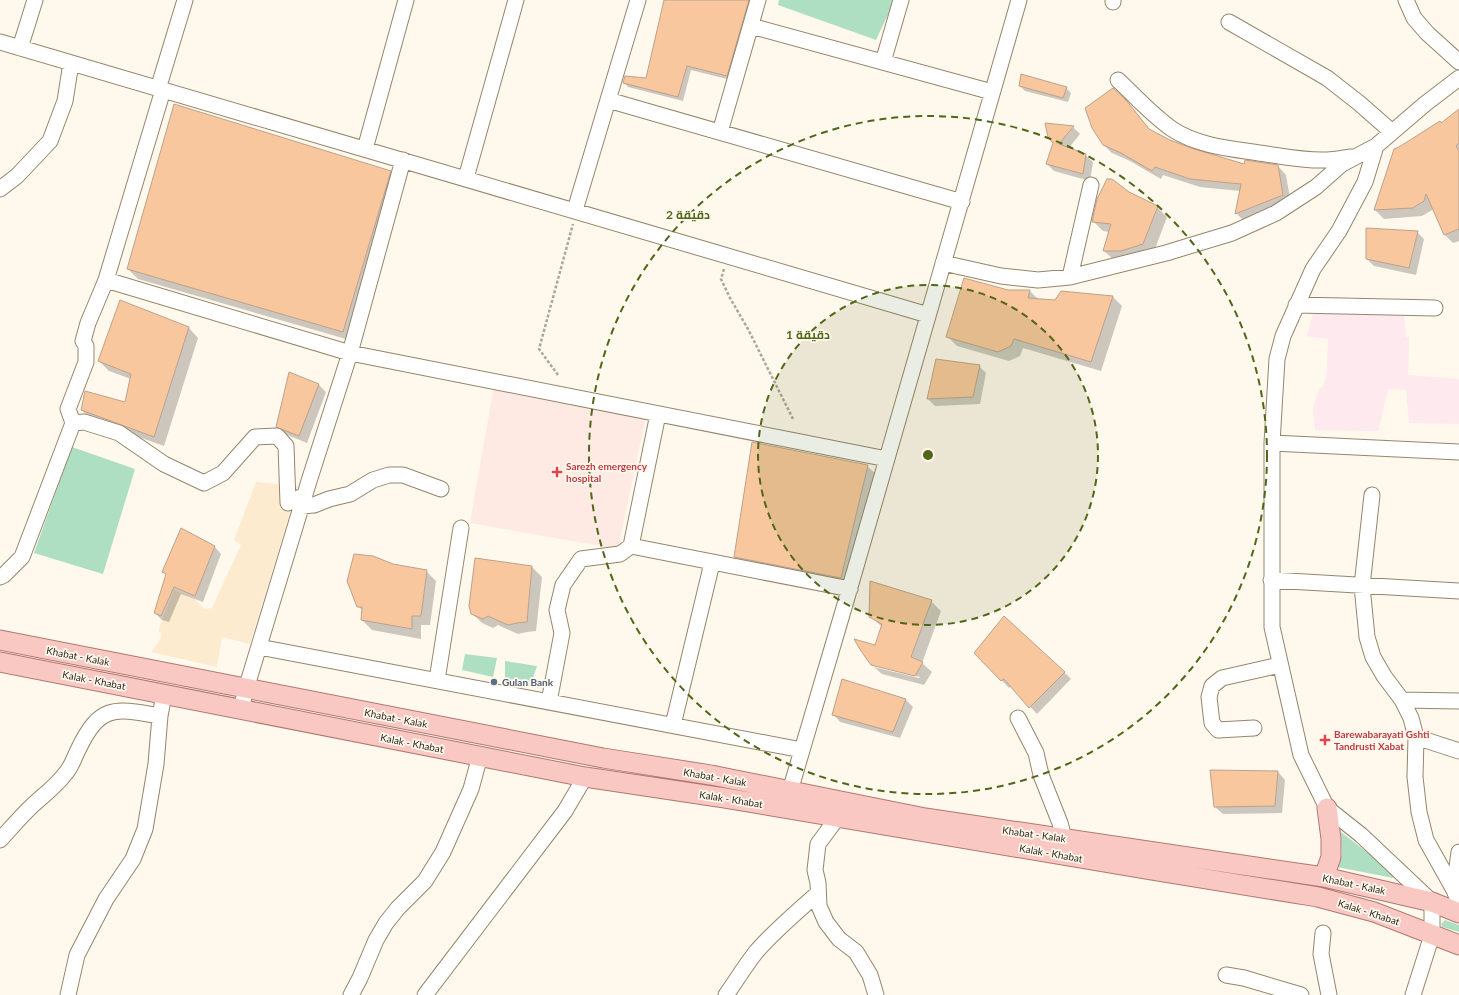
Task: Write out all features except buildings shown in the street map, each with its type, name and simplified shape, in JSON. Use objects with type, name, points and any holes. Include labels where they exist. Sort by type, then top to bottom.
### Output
[{"type":"main road","name":"Khabat - Kalak","points":[[0,640],[603,758],[711,775],[925,818],[1324,877],[1432,902],[1459,913]]},
{"type":"main road","name":"Kalak - Khabat","points":[[0,662],[585,776],[1318,897],[1374,912],[1459,945]]},
{"type":"main road","points":[[1324,877],[1331,857],[1331,839],[1327,808]]},
{"type":"street","points":[[20,48],[35,0]]},
{"type":"street","points":[[0,577],[4,575],[22,557],[73,423],[68,409],[86,362],[86,346],[83,341],[88,323],[106,280],[185,0]]},
{"type":"street","points":[[365,149],[406,0]]},
{"type":"street","points":[[466,178],[516,0]]},
{"type":"street","points":[[575,210],[638,0]]},
{"type":"street","points":[[720,132],[758,0]]},
{"type":"street","points":[[883,62],[901,0]]},
{"type":"street","points":[[790,791],[850,589],[1019,0]]},
{"type":"street","points":[[1406,0],[1414,18],[1427,33],[1459,62]]},
{"type":"street","points":[[1228,22],[1327,78],[1360,103],[1392,132]]},
{"type":"street","points":[[751,26],[992,92]]},
{"type":"street","points":[[0,42],[928,315]]},
{"type":"street","points":[[0,189],[17,176],[50,141],[65,102],[71,63]]},
{"type":"street","points":[[943,263],[975,271],[1015,278],[1038,280],[1070,277],[1166,253],[1232,233],[1276,213],[1316,187],[1342,164],[1376,146],[1459,78]]},
{"type":"street","points":[[1118,80],[1150,111],[1172,129],[1203,143],[1219,147],[1308,160],[1328,160],[1356,157]]},
{"type":"street","points":[[608,100],[962,202]]},
{"type":"street","points":[[1376,146],[1365,182],[1339,231],[1313,269],[1283,336],[1277,359],[1272,443],[1272,628],[1301,755],[1327,808],[1361,835],[1432,902],[1432,935],[1413,995]]},
{"type":"street","points":[[241,709],[258,647],[350,353],[404,160]]},
{"type":"street","points":[[1070,277],[1091,185]]},
{"type":"street","points":[[106,280],[350,353],[887,459]]},
{"type":"street","points":[[1296,306],[1435,308]]},
{"type":"street","points":[[549,702],[562,633],[557,610],[563,585],[581,559],[620,554],[630,546],[658,414]]},
{"type":"street","points":[[73,423],[84,422],[119,433],[164,464],[204,483],[223,473],[255,437],[277,436],[286,446],[288,503],[303,501],[314,505],[329,499],[350,494],[373,480],[389,475],[403,475],[441,489]]},
{"type":"street","points":[[1272,443],[1459,452]]},
{"type":"street","points":[[1372,495],[1362,586],[1367,637],[1373,657],[1384,676],[1402,700],[1411,718],[1416,737],[1415,777],[1418,812],[1426,840],[1457,896]]},
{"type":"street","points":[[437,680],[461,528]]},
{"type":"street","points":[[630,546],[850,589]]},
{"type":"street","points":[[673,726],[712,563]]},
{"type":"street","points":[[1271,580],[1459,591]]},
{"type":"street","points":[[258,647],[802,750]]},
{"type":"street","points":[[1254,728],[1218,730],[1212,723],[1209,697],[1212,686],[1222,678],[1280,665]]},
{"type":"street","points":[[68,995],[77,955],[106,899],[133,859],[145,829],[156,764],[160,716],[164,694]]},
{"type":"street","points":[[1402,700],[1459,701]]},
{"type":"street","points":[[0,840],[67,773],[91,726],[99,717],[109,713],[126,710],[160,716]]},
{"type":"street","points":[[1018,718],[1036,753],[1041,775],[1060,823],[1064,838]]},
{"type":"street","points":[[1416,737],[1459,751]]},
{"type":"street","points":[[351,995],[376,940],[386,923],[398,908],[425,881],[443,852],[471,789],[480,756]]},
{"type":"street","points":[[425,995],[565,810],[585,776]]},
{"type":"street","points":[[838,817],[818,844],[815,870],[818,883],[819,906],[826,922],[839,939],[856,952],[870,975],[876,995]]},
{"type":"street","points":[[1457,896],[1459,852]]},
{"type":"street","points":[[726,995],[740,973],[757,952],[780,928],[818,893]]},
{"type":"street","points":[[1323,933],[1321,954],[1329,995]]},
{"type":"street","points":[[1226,975],[1244,978],[1301,995]]},
{"type":"path","points":[[558,375],[539,349],[572,229],[575,210]]},
{"type":"path","points":[[728,255],[721,279],[793,419]]},
{"type":"shaded area","points":[[1314,310],[1404,313],[1406,337],[1409,337],[1408,375],[1459,379],[1459,424],[1409,423],[1406,390],[1388,389],[1378,431],[1315,430],[1313,407],[1320,388],[1323,387],[1327,373],[1328,339],[1307,336]]},
{"type":"shaded area","name":"Sarezh emergency hospital","points":[[494,386],[645,420],[618,549],[470,523]]},
{"type":"shaded area","points":[[256,482],[298,486],[250,644],[222,637],[217,667],[151,652],[160,640],[162,633],[158,631],[174,590],[195,599],[204,609],[212,608],[241,545],[234,540]]},
{"type":"green space","points":[[779,0],[895,0],[876,40],[778,5]]},
{"type":"green space","points":[[72,447],[135,469],[103,574],[34,553]]},
{"type":"green space","points":[[465,654],[497,658],[493,677],[462,670]]},
{"type":"green space","points":[[505,661],[537,666],[531,684],[505,680]]},
{"type":"green space","points":[[1341,832],[1396,875],[1393,878],[1337,867],[1342,855]]},
{"type":"green space","points":[[1445,920],[1459,925],[1459,932],[1442,927],[1441,924]]},
{"type":"place","name":"Sarezh emergency hospital","points":[[557,472]]},
{"type":"place","name":"Gulan Bank","points":[[494,682]]},
{"type":"place","name":"Barewabarayati Gshti Tandrusti Xabat","points":[[1325,740]]}]
